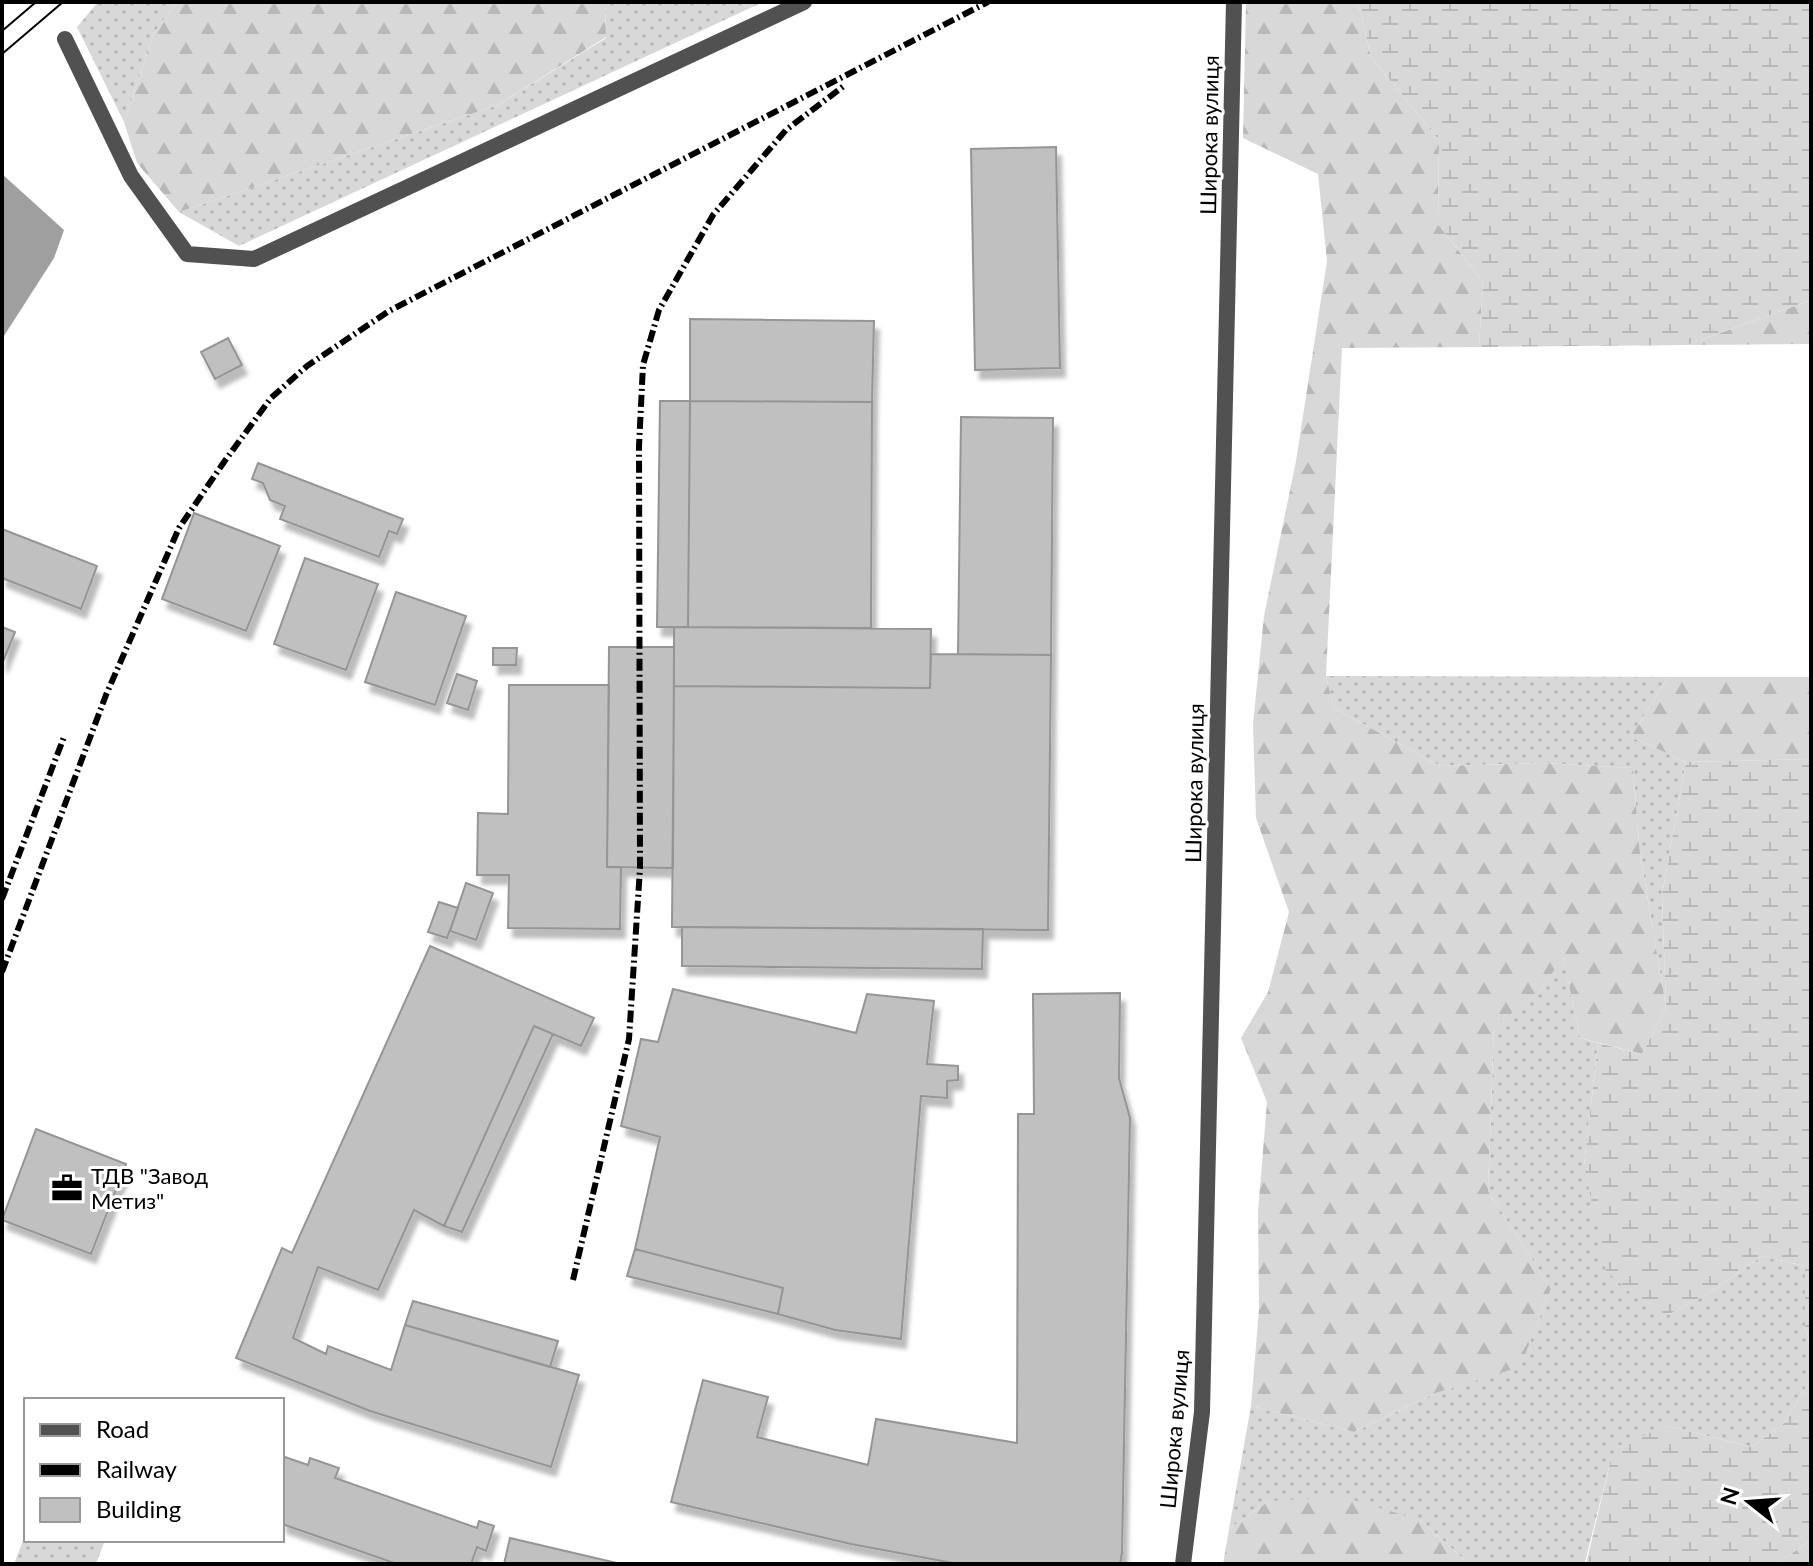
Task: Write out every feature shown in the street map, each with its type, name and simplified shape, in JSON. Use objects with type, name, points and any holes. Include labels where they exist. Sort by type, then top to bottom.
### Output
[{"type":"street","points":[[65,39],[131,176],[187,254],[254,259],[804,2]]},
{"type":"street","name":"Широка вулиця","points":[[1183,1564],[1202,1412],[1234,2]]},
{"type":"green space","points":[[98,2],[177,2],[154,33],[124,122],[77,27]]},
{"type":"green space","points":[[177,2],[605,2],[606,37],[498,105],[179,212],[137,163],[124,122],[154,33]]},
{"type":"green space","points":[[605,2],[763,2],[239,246],[179,212],[498,105],[606,38]]},
{"type":"green space","points":[[1246,2],[1358,2],[1371,57],[1439,140],[1438,224],[1483,282],[1479,347],[1342,348],[1326,676],[1334,708],[1440,766],[1543,763],[1633,768],[1640,853],[1666,1007],[1642,1054],[1580,1038],[1563,957],[1538,994],[1494,1026],[1488,1191],[1551,1289],[1520,1367],[1436,1393],[1354,1432],[1251,1406],[1259,1309],[1258,1212],[1267,1102],[1241,1038],[1268,992],[1289,912],[1256,818],[1253,724],[1264,616],[1296,461],[1327,261],[1318,174],[1243,138]]},
{"type":"green space","points":[[1358,2],[1811,2],[1811,300],[1687,345],[1479,347],[1483,282],[1438,224],[1439,140],[1371,57]]},
{"type":"green space","points":[[1811,300],[1811,344],[1687,345]]},
{"type":"green space","points":[[1326,676],[1668,677],[1631,737],[1686,762],[1662,894],[1666,1007],[1640,853],[1633,768],[1543,763],[1440,766],[1334,708]]},
{"type":"green space","points":[[1668,677],[1811,677],[1811,759],[1686,762],[1631,737]]},
{"type":"green space","points":[[1811,759],[1811,1347],[1805,1326],[1805,1266],[1762,1256],[1709,1293],[1660,1319],[1606,1271],[1584,1165],[1598,1043],[1642,1054],[1666,1007],[1662,894],[1686,762]]},
{"type":"green space","points":[[1563,956],[1580,1038],[1598,1043],[1584,1165],[1660,1319],[1709,1293],[1762,1256],[1805,1266],[1805,1326],[1811,1347],[1811,1379],[1783,1424],[1752,1447],[1667,1426],[1610,1463],[1585,1562],[1580,1564],[1469,1564],[1420,1520],[1269,1501],[1229,1529],[1251,1406],[1354,1432],[1436,1393],[1520,1366],[1551,1289],[1488,1191],[1494,1025],[1538,994]]},
{"type":"green space","points":[[1811,1379],[1811,1540],[1776,1564],[1586,1564],[1610,1463],[1620,1445],[1667,1426],[1752,1447],[1783,1424]]},
{"type":"green space","points":[[1343,1497],[1420,1520],[1469,1564],[1223,1564],[1229,1529],[1269,1501]]},
{"type":"green space","points":[[24,1538],[24,1542],[104,1542],[96,1564],[14,1564]]},
{"type":"green space","points":[[1811,1540],[1811,1564],[1776,1564]]},
{"type":"shaded area","points":[[2,174],[64,230],[54,258],[2,339]]},
{"type":"building","points":[[1056,147],[1060,368],[975,370],[971,149]]},
{"type":"building","points":[[690,319],[874,321],[872,402],[690,401]]},
{"type":"building","points":[[228,338],[242,365],[215,379],[201,352]]},
{"type":"building","points":[[660,401],[690,401],[688,627],[657,627]]},
{"type":"building","points":[[690,401],[872,402],[871,628],[688,627]]},
{"type":"building","points":[[961,417],[1053,418],[1051,655],[958,654]]},
{"type":"building","points":[[258,463],[403,519],[397,534],[389,531],[379,557],[280,519],[285,506],[270,500],[263,483],[252,479]]},
{"type":"building","points":[[194,513],[280,546],[246,631],[162,599]]},
{"type":"building","points":[[2,529],[97,566],[81,609],[2,578]]},
{"type":"building","points":[[305,558],[378,584],[346,670],[274,644]]},
{"type":"building","points":[[396,592],[466,616],[435,705],[365,682]]},
{"type":"building","points":[[2,627],[15,632],[2,664]]},
{"type":"building","points":[[674,627],[931,629],[930,688],[674,686]]},
{"type":"building","points":[[609,647],[674,647],[673,868],[607,867]]},
{"type":"building","points":[[493,648],[517,648],[516,665],[493,665]]},
{"type":"building","points":[[931,654],[1051,655],[1048,930],[672,927],[674,686],[930,688]]},
{"type":"building","points":[[457,674],[477,681],[468,710],[447,703]]},
{"type":"building","points":[[509,685],[609,685],[607,867],[621,867],[620,929],[508,928],[509,875],[477,875],[478,813],[508,814]]},
{"type":"building","points":[[466,883],[493,893],[476,940],[450,931]]},
{"type":"building","points":[[439,902],[458,908],[447,938],[428,932]]},
{"type":"building","points":[[682,927],[983,929],[982,969],[682,966]]},
{"type":"building","points":[[430,946],[594,1018],[581,1046],[534,1026],[444,1226],[414,1210],[378,1290],[318,1267],[293,1338],[326,1354],[328,1346],[391,1370],[405,1325],[579,1375],[551,1467],[370,1411],[236,1358],[282,1248],[292,1253]]},
{"type":"building","points":[[673,989],[856,1033],[867,994],[934,1001],[927,1064],[958,1066],[958,1080],[947,1081],[947,1098],[921,1096],[901,1339],[835,1330],[778,1314],[783,1288],[635,1249],[660,1137],[621,1126],[641,1039],[658,1042]]},
{"type":"building","points":[[1120,993],[1119,1078],[1130,1118],[1120,1564],[958,1564],[851,1544],[671,1502],[703,1380],[768,1397],[757,1437],[868,1465],[876,1419],[1017,1443],[1018,1114],[1034,1114],[1033,994]]},
{"type":"building","points":[[534,1026],[553,1034],[462,1232],[444,1226]]},
{"type":"building","points":[[36,1129],[126,1164],[91,1254],[2,1220]]},
{"type":"building","points":[[635,1249],[783,1288],[778,1314],[627,1276]]},
{"type":"building","points":[[413,1301],[558,1341],[550,1367],[405,1325]]},
{"type":"building","points":[[284,1457],[308,1465],[310,1458],[339,1468],[335,1478],[477,1528],[479,1521],[494,1526],[486,1551],[477,1547],[471,1564],[397,1564],[284,1525]]},
{"type":"building","points":[[510,1538],[621,1564],[504,1564]]},
{"type":"tram line","points":[[2,31],[36,2]]},
{"type":"tram line","points":[[2,54],[63,2]]},
{"type":"railway","points":[[2,972],[106,695],[179,528],[271,398],[307,366],[389,311],[988,2]]},
{"type":"railway","points":[[573,1280],[629,1039],[640,868],[639,446],[643,365],[659,310],[713,215],[786,130],[845,85]]},
{"type":"railway","points":[[2,899],[64,737]]},
{"type":"place","name":"ТДВ \"Завод Метиз\"","points":[[67,1188]]}]
